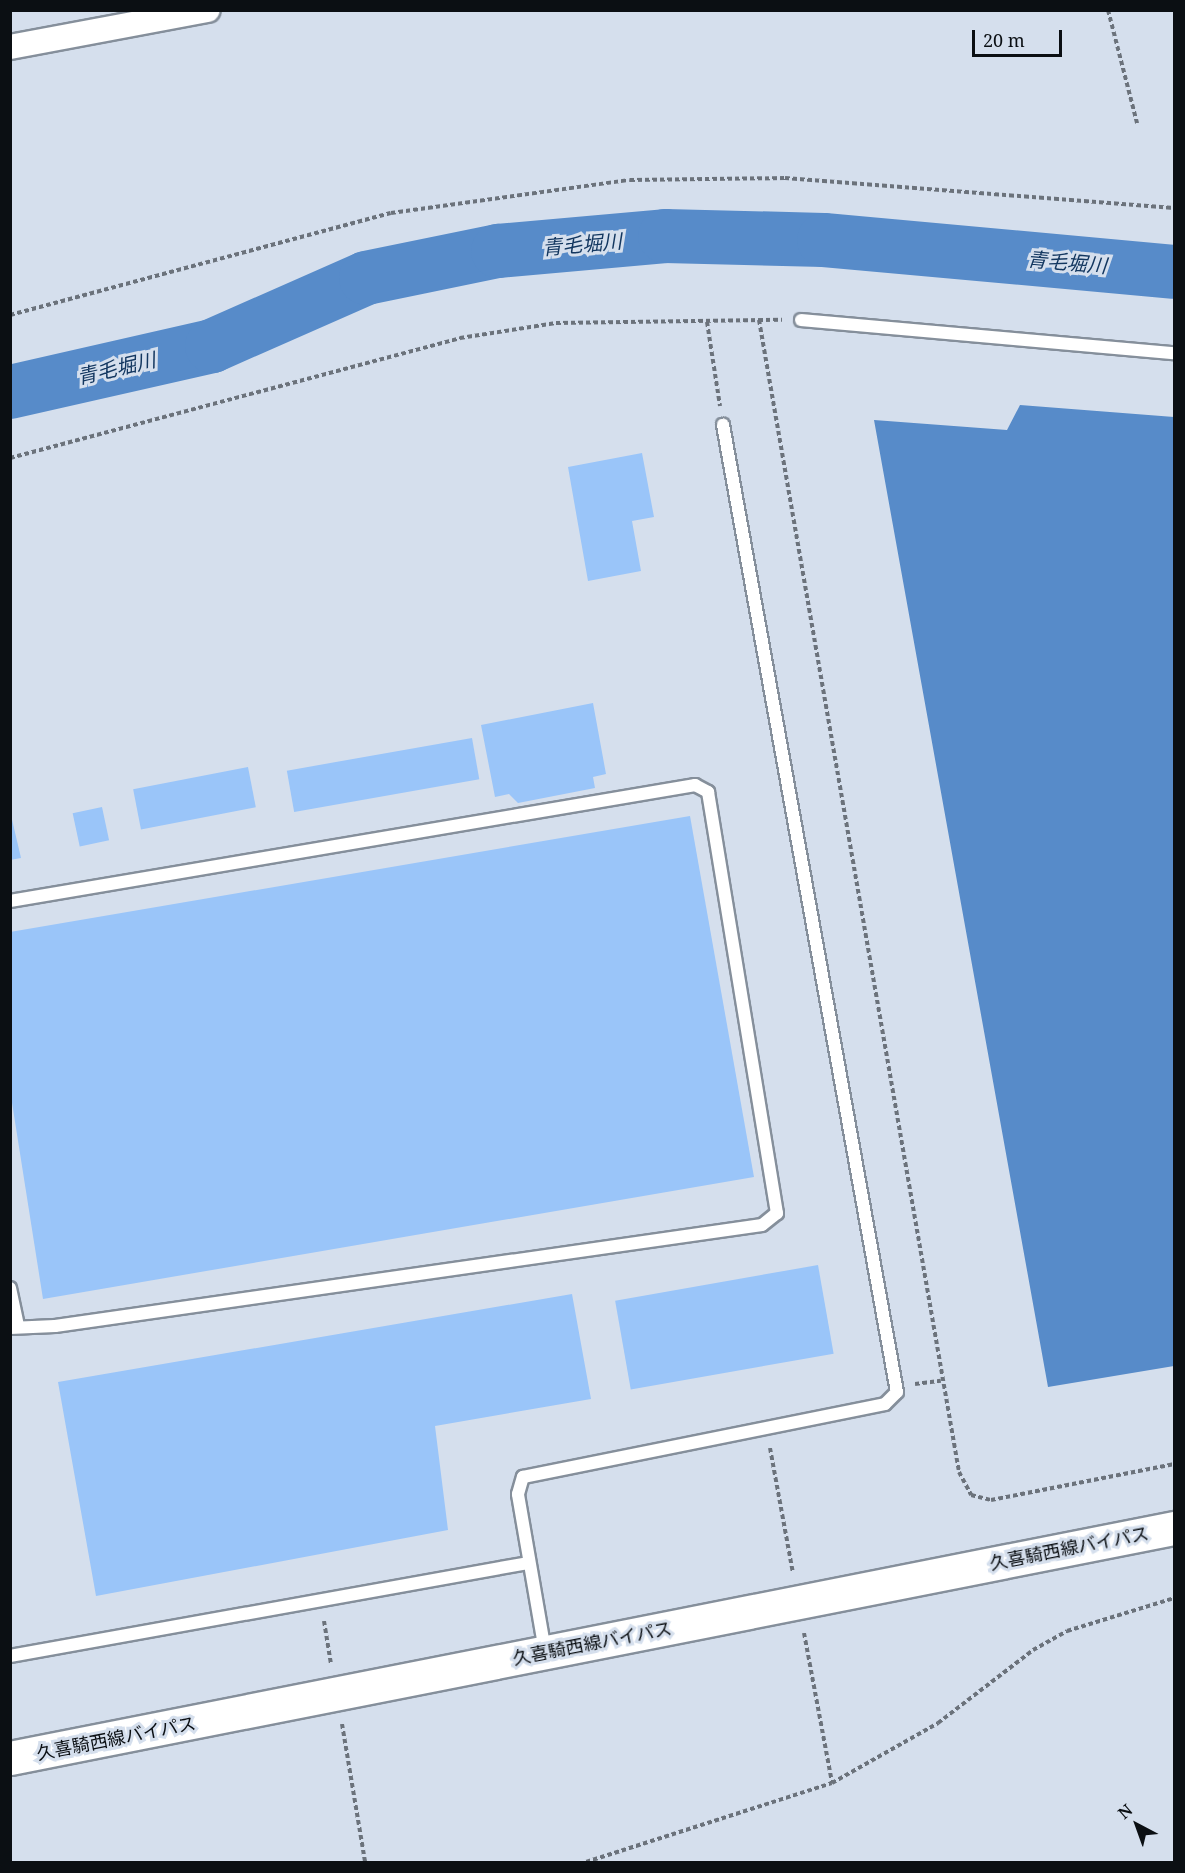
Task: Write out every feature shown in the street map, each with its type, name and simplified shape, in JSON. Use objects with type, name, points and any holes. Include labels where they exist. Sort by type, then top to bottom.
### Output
[{"type":"main road","name":"久喜騎西線バイパス","points":[[10,1758],[1174,1528]]},
{"type":"street","points":[[10,47],[208,10]]},
{"type":"lane","points":[[801,320],[1174,353]]},
{"type":"lane","points":[[545,1652],[518,1494],[523,1477],[537,1470],[885,1404],[897,1392],[723,425]]},
{"type":"lane","points":[[10,901],[695,784],[708,792],[777,1213],[762,1225],[55,1326],[14,1327],[10,1288]]},
{"type":"lane","points":[[10,1656],[528,1563]]},
{"type":"path","points":[[1108,10],[1137,123]]},
{"type":"path","points":[[10,315],[391,213],[630,180],[785,178],[1174,208]]},
{"type":"path","points":[[759,320],[959,1472],[971,1495],[992,1500],[1174,1464]]},
{"type":"path","points":[[10,458],[460,338],[556,323],[801,320]]},
{"type":"path","points":[[707,322],[723,425]]},
{"type":"path","points":[[586,1863],[832,1783],[938,1723],[1041,1645],[1067,1631],[1174,1598]]},
{"type":"path","points":[[320,1600],[365,1863]]},
{"type":"water","points":[[1020,405],[1174,417],[1174,1366],[1048,1387],[874,420],[1007,430]]},
{"type":"building","points":[[642,453],[654,517],[632,521],[641,571],[588,581],[568,467]]},
{"type":"building","points":[[593,703],[606,774],[593,777],[595,788],[518,803],[509,794],[495,797],[481,725]]},
{"type":"building","points":[[472,738],[479,779],[294,812],[287,771]]},
{"type":"building","points":[[248,767],[256,807],[141,830],[133,789]]},
{"type":"building","points":[[102,807],[109,840],[80,846],[73,813]]},
{"type":"building","points":[[10,811],[21,858],[10,860]]},
{"type":"building","points":[[690,816],[754,1177],[43,1299],[10,1090],[10,932]]},
{"type":"building","points":[[818,1265],[834,1354],[631,1389],[615,1301]]},
{"type":"building","points":[[572,1294],[591,1399],[435,1426],[448,1530],[96,1596],[58,1382]]},
{"type":"waterway","name":"青毛堀川","points":[[10,392],[212,346],[366,278],[498,251],[665,236],[824,240],[1174,272]]}]
